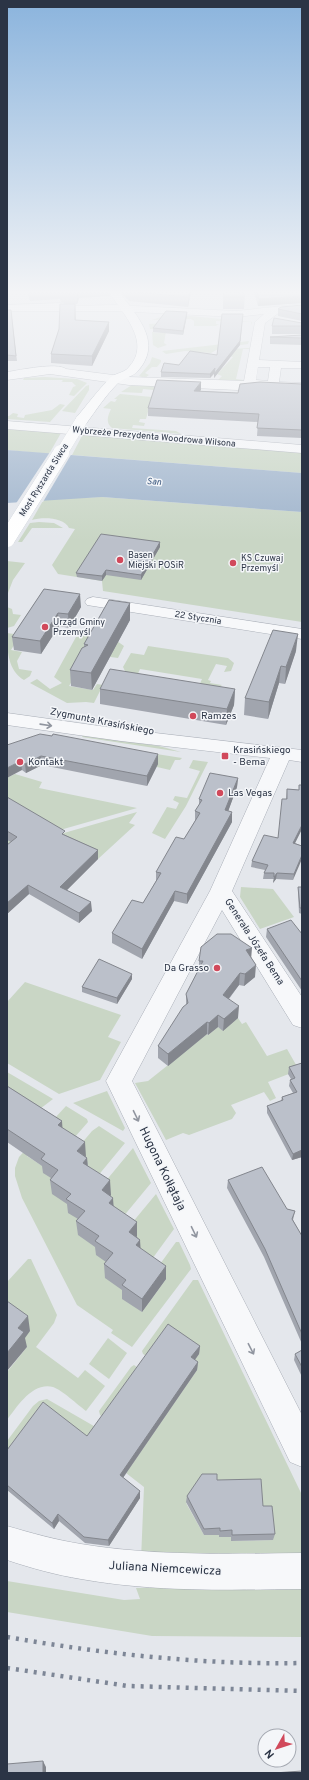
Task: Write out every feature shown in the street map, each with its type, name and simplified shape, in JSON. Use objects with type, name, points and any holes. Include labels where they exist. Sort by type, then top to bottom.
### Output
[{"type":"main road","points":[[115,379],[117,375]]},
{"type":"main road","points":[[115,379],[123,375]]},
{"type":"main road","name":"Most Ryszarda Siwca","points":[[7,539],[81,420],[115,379]]},
{"type":"street","points":[[85,375],[115,379],[232,385],[249,384],[300,386],[301,375]]},
{"type":"street","points":[[249,384],[251,375]]},
{"type":"street","points":[[273,385],[274,375]]},
{"type":"street","points":[[144,391],[228,395],[232,385]]},
{"type":"street","name":"Wybrzeże Prezydenta Woodrowa Wilsona","points":[[7,425],[302,448]]},
{"type":"street","name":"22 Stycznia","points":[[93,602],[302,634]]},
{"type":"street","name":"Zygmunta Krasińskiego","points":[[7,705],[138,728],[196,743]]},
{"type":"street","name":"Zygmunta Krasińskiego","points":[[7,719],[121,735],[292,755]]},
{"type":"street","name":"Generała Józefa Bema","points":[[292,755],[221,891],[302,1018]]},
{"type":"street","name":"Hugona Kołłątaja","points":[[221,891],[119,1081],[302,1450]]},
{"type":"street","name":"Juliana Niemcewicza","points":[[7,1543],[64,1559],[125,1569],[200,1573],[302,1570]]},
{"type":"green space","points":[[140,375],[149,375],[145,378],[139,376]]},
{"type":"green space","points":[[220,375],[237,375],[236,379],[243,380],[242,382],[218,380],[222,376]]},
{"type":"green space","points":[[45,377],[77,379],[87,383],[74,396],[69,395],[73,387],[76,386],[72,382],[61,382],[63,381],[62,380],[23,380],[24,378]]},
{"type":"green space","points":[[89,385],[89,390],[75,413],[62,411],[86,386]]},
{"type":"green space","points":[[132,385],[177,386],[153,390],[143,389],[142,393],[121,392]]},
{"type":"green space","points":[[120,394],[152,397],[146,419],[140,419],[139,422],[145,423],[144,426],[133,425],[132,428],[176,431],[181,434],[112,428],[108,423],[108,417],[111,409],[103,408],[111,401],[115,402],[117,399],[114,399]]},
{"type":"green space","points":[[60,404],[65,405],[50,422],[7,419],[7,416],[13,413],[18,414],[17,417],[24,418],[25,415],[52,410]]},
{"type":"green space","points":[[7,428],[61,433],[49,454],[7,450]]},
{"type":"green space","points":[[83,434],[302,452],[302,473],[72,455]]},
{"type":"green space","points":[[102,497],[302,512],[302,622],[103,591],[102,581],[58,574],[52,565],[75,529],[69,528],[66,524],[58,520],[41,518],[32,520],[44,499]]},
{"type":"green space","points":[[30,523],[54,523],[63,528],[32,528],[22,542],[18,542]]},
{"type":"green space","points":[[7,561],[25,563],[13,580],[8,593]]},
{"type":"green space","points":[[7,607],[12,609],[13,614],[21,615],[14,626],[7,628]]},
{"type":"green space","points":[[7,633],[14,634],[16,642],[11,650],[22,652],[17,661],[19,669],[32,671],[30,676],[24,680],[12,666],[8,653]]},
{"type":"green space","points":[[86,635],[117,641],[124,646],[118,658],[89,654],[69,686],[93,690],[97,684],[103,685],[94,703],[67,703],[30,683],[37,679],[50,689],[62,683],[54,677],[76,637]]},
{"type":"green space","points":[[148,646],[228,658],[234,663],[231,671],[224,672],[227,666],[216,664],[208,680],[211,681],[210,683],[222,685],[217,688],[199,686],[202,679],[140,669],[137,676],[126,673],[123,667],[131,653],[144,655]]},
{"type":"green space","points":[[83,735],[159,746],[181,752],[82,737]]},
{"type":"green space","points":[[118,748],[182,758],[180,760],[175,760],[170,770],[157,767],[157,764]]},
{"type":"green space","points":[[193,760],[208,762],[186,806],[165,839],[152,833],[167,807],[176,809],[179,803],[173,800],[175,796],[187,798],[200,771],[189,768]]},
{"type":"green space","points":[[15,774],[42,782],[39,788],[137,808],[60,830],[7,801],[7,778]]},
{"type":"green space","points":[[137,812],[129,823],[135,825],[98,859],[85,853],[7,867],[7,839],[57,835]]},
{"type":"green space","points":[[241,887],[273,889],[294,917],[260,929],[240,897]]},
{"type":"green space","points":[[25,982],[121,1015],[108,1037],[121,1042],[100,1080],[59,1094],[7,1063],[7,1002]]},
{"type":"green space","points":[[238,1018],[242,1024],[246,1022],[267,1056],[287,1049],[299,1070],[268,1082],[276,1098],[270,1101],[264,1092],[231,1105],[236,1113],[232,1119],[189,1135],[183,1133],[166,1140],[135,1083],[148,1081],[207,1034],[208,1035],[218,1027],[223,1030]]},
{"type":"green space","points":[[7,1072],[53,1099],[32,1115],[7,1099]]},
{"type":"green space","points":[[107,1091],[125,1128],[123,1131],[73,1103]]},
{"type":"green space","points":[[66,1106],[87,1119],[88,1122],[68,1145],[53,1128],[27,1156],[47,1169],[60,1185],[72,1208],[86,1225],[100,1250],[113,1267],[127,1293],[142,1312],[166,1279],[155,1271],[176,1242],[179,1242],[190,1265],[191,1269],[132,1347],[111,1333],[113,1330],[77,1305],[22,1198],[15,1176],[15,1168],[19,1157]]},
{"type":"green space","points":[[99,1126],[125,1143],[92,1183],[76,1150],[92,1131]]},
{"type":"green space","points":[[133,1148],[151,1183],[118,1223],[100,1188]]},
{"type":"green space","points":[[156,1194],[174,1229],[147,1266],[127,1229]]},
{"type":"green space","points":[[28,1259],[31,1259],[57,1315],[54,1323],[36,1347],[78,1378],[85,1370],[105,1386],[86,1411],[57,1389],[45,1386],[38,1388],[26,1397],[7,1420],[7,1372],[27,1347],[7,1314],[7,1282]]},
{"type":"green space","points":[[193,1280],[198,1280],[302,1495],[302,1553],[141,1560],[144,1487],[126,1473],[197,1370],[191,1365],[199,1354],[150,1358],[143,1354],[142,1351]],"holes":[[[186,1503],[273,1540],[231,1541],[231,1537],[204,1535]]]},
{"type":"green space","points":[[108,1338],[127,1353],[109,1379],[89,1364]]},
{"type":"green space","points":[[134,1365],[141,1370],[105,1419],[100,1415],[99,1411]]},
{"type":"green space","points":[[47,1399],[99,1429],[88,1444],[7,1450],[7,1441],[33,1406],[39,1401]]},
{"type":"green space","points":[[7,1581],[124,1600],[140,1599],[136,1588],[302,1584],[302,1637],[152,1636],[7,1612]]},
{"type":"water","name":"San","points":[[7,450],[302,473],[302,512],[102,497],[7,503]]},
{"type":"pier","points":[[50,452],[72,453],[43,502],[15,505]]},
{"type":"building","points":[[157,380],[201,382],[194,391],[238,393],[240,384],[260,382],[302,384],[302,430],[257,428],[259,414],[148,408]]},
{"type":"building","name":"Basen Miejski POSiR","points":[[101,534],[160,542],[141,575],[106,570],[102,576],[76,573]]},
{"type":"building","points":[[44,589],[80,594],[68,614],[58,613],[40,641],[12,637]]},
{"type":"building","points":[[109,600],[130,603],[91,673],[70,670],[82,648],[88,645],[84,644]]},
{"type":"building","points":[[273,630],[298,634],[286,667],[281,666],[269,702],[245,698]]},
{"type":"building","points":[[110,669],[235,689],[227,709],[100,689]]},
{"type":"building","points":[[40,734],[52,736],[53,734],[158,754],[147,776],[41,756],[25,764],[21,761],[7,768],[7,745]]},
{"type":"building","points":[[210,773],[238,778],[225,810],[232,812],[187,894],[175,891],[142,949],[112,933],[132,900],[143,903],[161,873],[156,872],[176,837],[184,839],[200,813],[195,811],[202,800],[199,799]]},
{"type":"building","points":[[299,785],[302,785],[302,825],[293,843],[302,846],[302,855],[294,874],[277,873],[274,877],[274,873],[264,873],[268,865],[252,861],[264,835],[278,838],[282,799],[287,799],[287,789],[299,790]]},
{"type":"building","points":[[7,797],[65,831],[62,834],[98,850],[60,887],[91,902],[79,913],[28,885],[7,903],[7,845],[17,837],[7,831]]},
{"type":"building","points":[[298,887],[302,887],[302,908],[300,908]]},
{"type":"building","points":[[291,920],[302,934],[302,981],[267,929]]},
{"type":"building","points":[[217,934],[231,934],[252,948],[246,950],[256,965],[245,974],[240,973],[223,995],[239,1006],[224,1019],[218,1015],[209,1023],[207,1022],[168,1054],[158,1046],[183,1007],[188,1003],[186,994],[203,961],[199,961],[201,947]]},
{"type":"building","points":[[99,959],[132,974],[117,998],[82,987]]},
{"type":"building","points":[[302,1063],[302,1150],[293,1154],[267,1106],[283,1100],[282,1097],[297,1092],[290,1080],[295,1078],[289,1067]]},
{"type":"building","points":[[7,1086],[62,1121],[58,1125],[85,1142],[77,1151],[87,1158],[83,1163],[110,1180],[102,1190],[113,1198],[109,1203],[137,1222],[129,1232],[140,1240],[136,1245],[166,1266],[142,1299],[122,1285],[126,1280],[104,1264],[113,1253],[95,1241],[99,1236],[76,1221],[85,1211],[66,1199],[71,1194],[50,1180],[58,1170],[41,1159],[45,1154],[7,1129]]},
{"type":"building","points":[[262,1167],[287,1209],[295,1211],[292,1219],[302,1236],[302,1334],[265,1249],[228,1180]]},
{"type":"building","points":[[7,1301],[28,1316],[18,1328],[24,1332],[7,1353]]},
{"type":"building","points":[[168,1324],[200,1346],[191,1357],[198,1362],[120,1475],[140,1491],[108,1540],[84,1537],[58,1514],[52,1523],[7,1485],[7,1450],[43,1402],[87,1436]]},
{"type":"building","points":[[302,1350],[302,1367],[295,1354]]},
{"type":"building","points":[[202,1474],[217,1474],[217,1480],[261,1479],[263,1506],[272,1506],[275,1534],[232,1535],[232,1530],[220,1531],[220,1528],[204,1529],[187,1496]]},
{"type":"building","points":[[43,1761],[43,1773],[7,1773],[7,1764]]},
{"type":"building","points":[[302,1771],[302,1773],[274,1773]]},
{"type":"railway","points":[[7,1637],[80,1649],[154,1657],[228,1662],[302,1663]]},
{"type":"railway","points":[[7,1668],[128,1686],[302,1691]]},
{"type":"place","name":"Basen Miejski POSiR","points":[[120,560]]},
{"type":"place","name":"KS Czuwaj Przemyśl","points":[[233,563]]},
{"type":"place","name":"Urząd Gminy Przemyśl","points":[[45,627]]},
{"type":"place","name":"Ramzes","points":[[193,716]]},
{"type":"place","name":"Krasińskiego - Bema","points":[[225,756]]},
{"type":"place","name":"Kontakt","points":[[20,762]]},
{"type":"place","name":"Las Vegas","points":[[220,793]]},
{"type":"place","name":"Da Grasso","points":[[217,968]]}]
